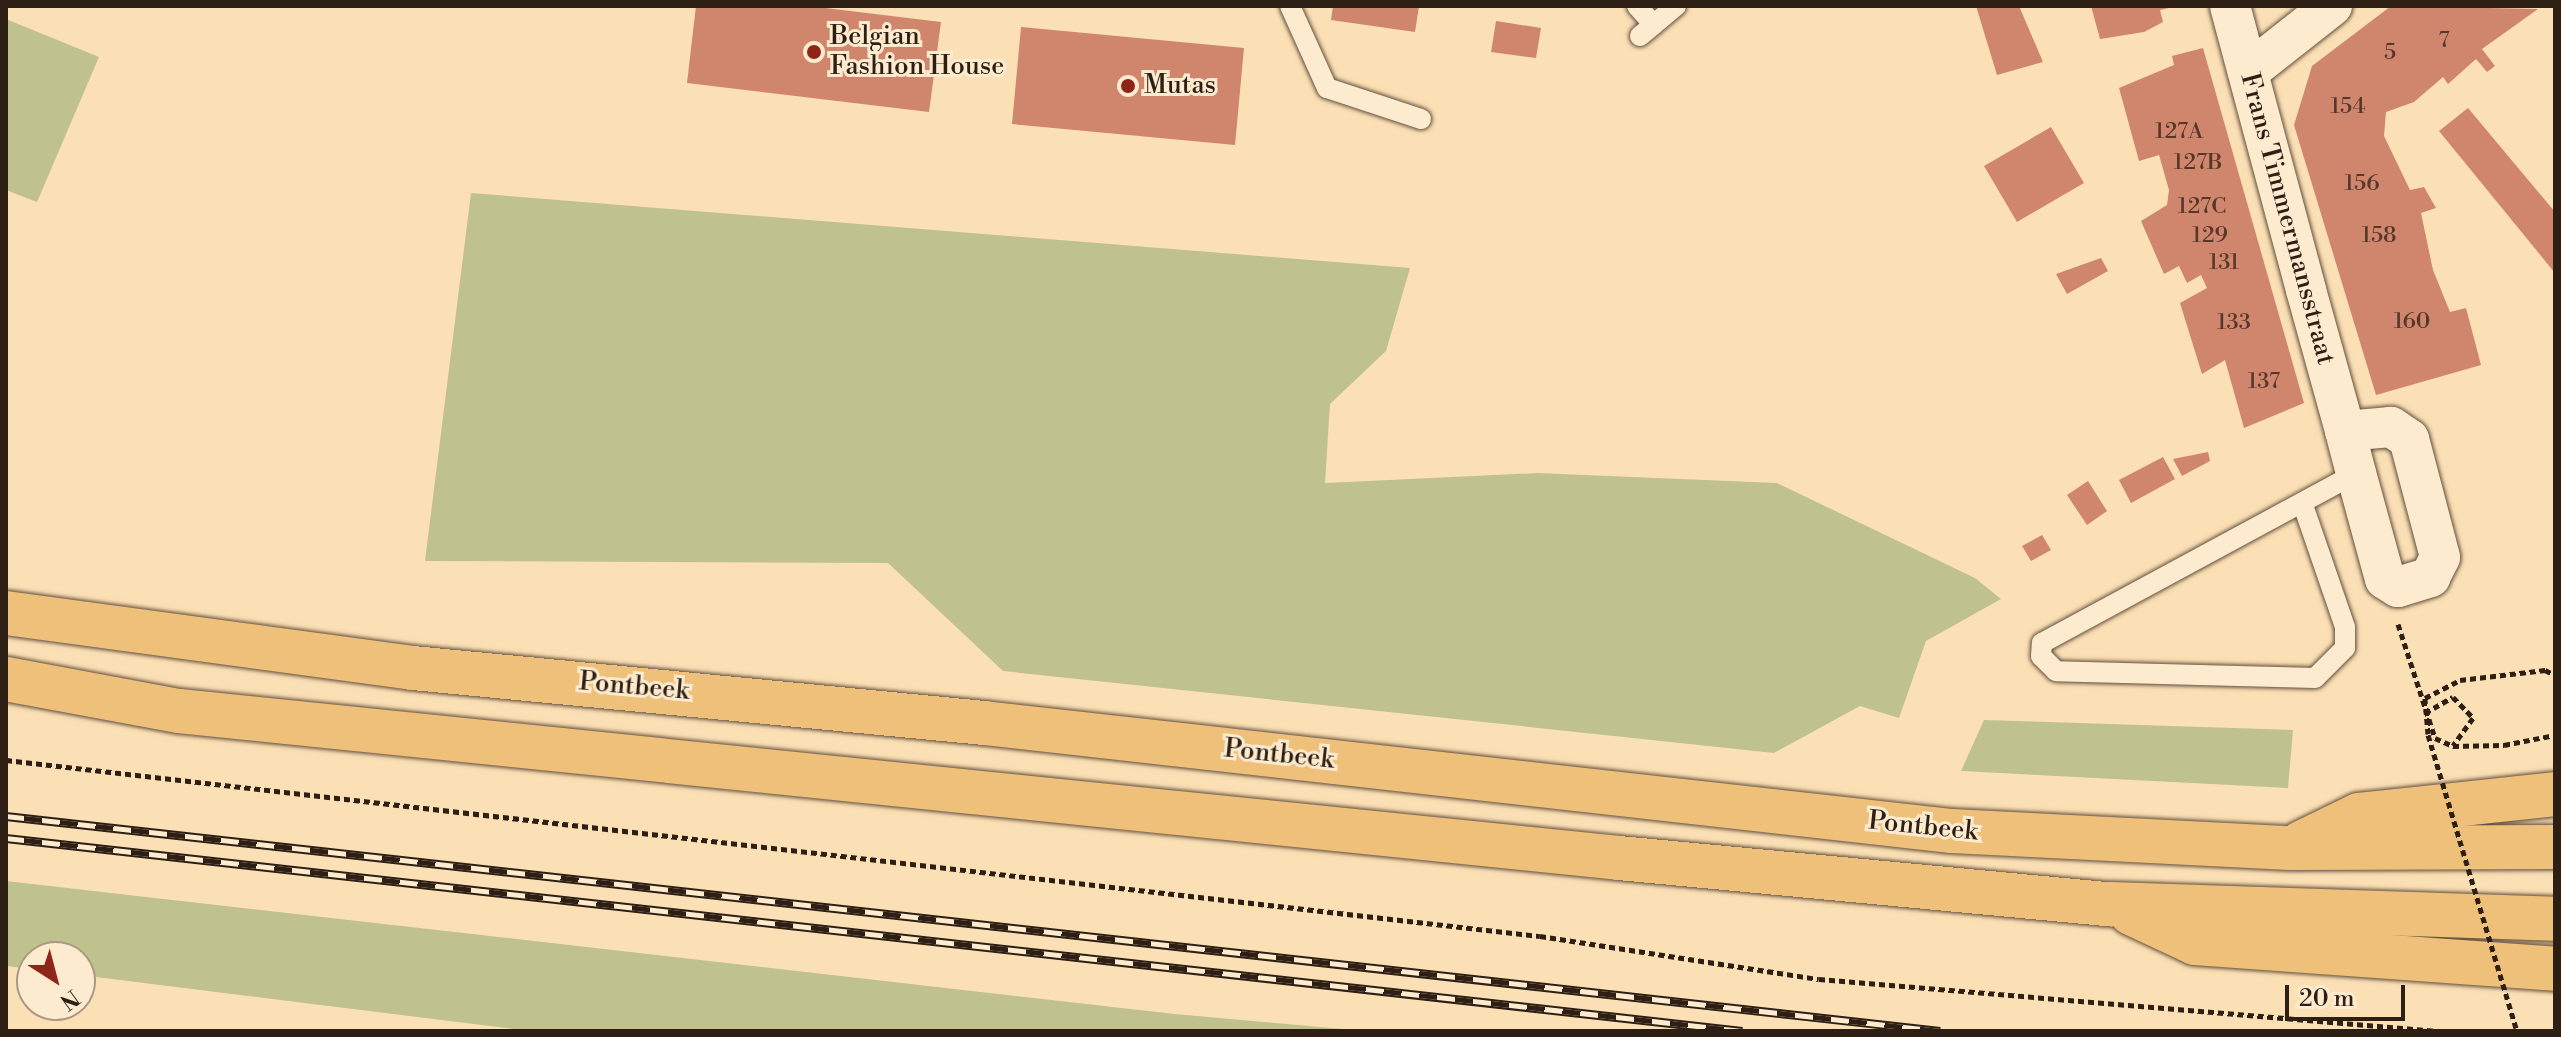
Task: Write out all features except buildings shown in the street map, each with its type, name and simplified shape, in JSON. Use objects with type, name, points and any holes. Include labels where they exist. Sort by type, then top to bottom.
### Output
[{"type":"highway","name":"Pontbeek","points":[[6,613],[413,668],[999,724],[1952,831],[2290,848],[2555,847]]},
{"type":"highway","points":[[6,679],[179,711],[2110,904],[2555,919]]},
{"type":"highway","points":[[2290,848],[2359,815],[2555,794]]},
{"type":"highway","points":[[2110,904],[2195,943],[2555,969]]},
{"type":"street","name":"Frans Timmermansstraat","points":[[2230,6],[2385,579]]},
{"type":"street","points":[[2248,72],[2332,6]]},
{"type":"street","points":[[2345,431],[2391,427],[2409,439],[2440,557],[2430,577],[2398,587],[2385,579]]},
{"type":"lane","points":[[1290,6],[1327,88],[1421,119]]},
{"type":"lane","points":[[1637,6],[1647,31],[1676,6]]},
{"type":"lane","points":[[2303,505],[2345,627],[2345,648],[2315,678],[2056,671],[2041,656],[2042,643],[2303,505],[2356,473]]},
{"type":"path","points":[[2385,579],[2435,738],[2453,746],[2555,735]]},
{"type":"path","points":[[2543,1031],[2517,1030],[2425,713],[2425,698],[2460,680],[2545,670],[2555,675]]},
{"type":"path","points":[[2425,713],[2453,697],[2473,718],[2453,746]]},
{"type":"path","points":[[6,760],[1510,932],[1819,979],[2438,1031]]},
{"type":"green space","points":[[6,19],[99,57],[37,202],[6,190]]},
{"type":"green space","points":[[471,193],[1410,268],[1386,351],[1330,404],[1325,483],[1538,473],[1777,483],[1975,578],[2001,599],[1926,641],[1899,718],[1860,706],[1774,753],[1003,671],[888,563],[425,561]]},
{"type":"green space","points":[[1984,720],[2293,730],[2288,788],[1961,771]]},
{"type":"green space","points":[[6,881],[1175,1014],[1365,1031],[530,1031],[96,977],[96,941],[16,941],[16,967],[6,966]]},
{"type":"railway","points":[[6,816],[1940,1031]]},
{"type":"railway","points":[[6,838],[1742,1031]]},
{"type":"place","name":"Belgian Fashion House","points":[[814,52]]},
{"type":"place","name":"Mutas","points":[[1128,86]]}]
